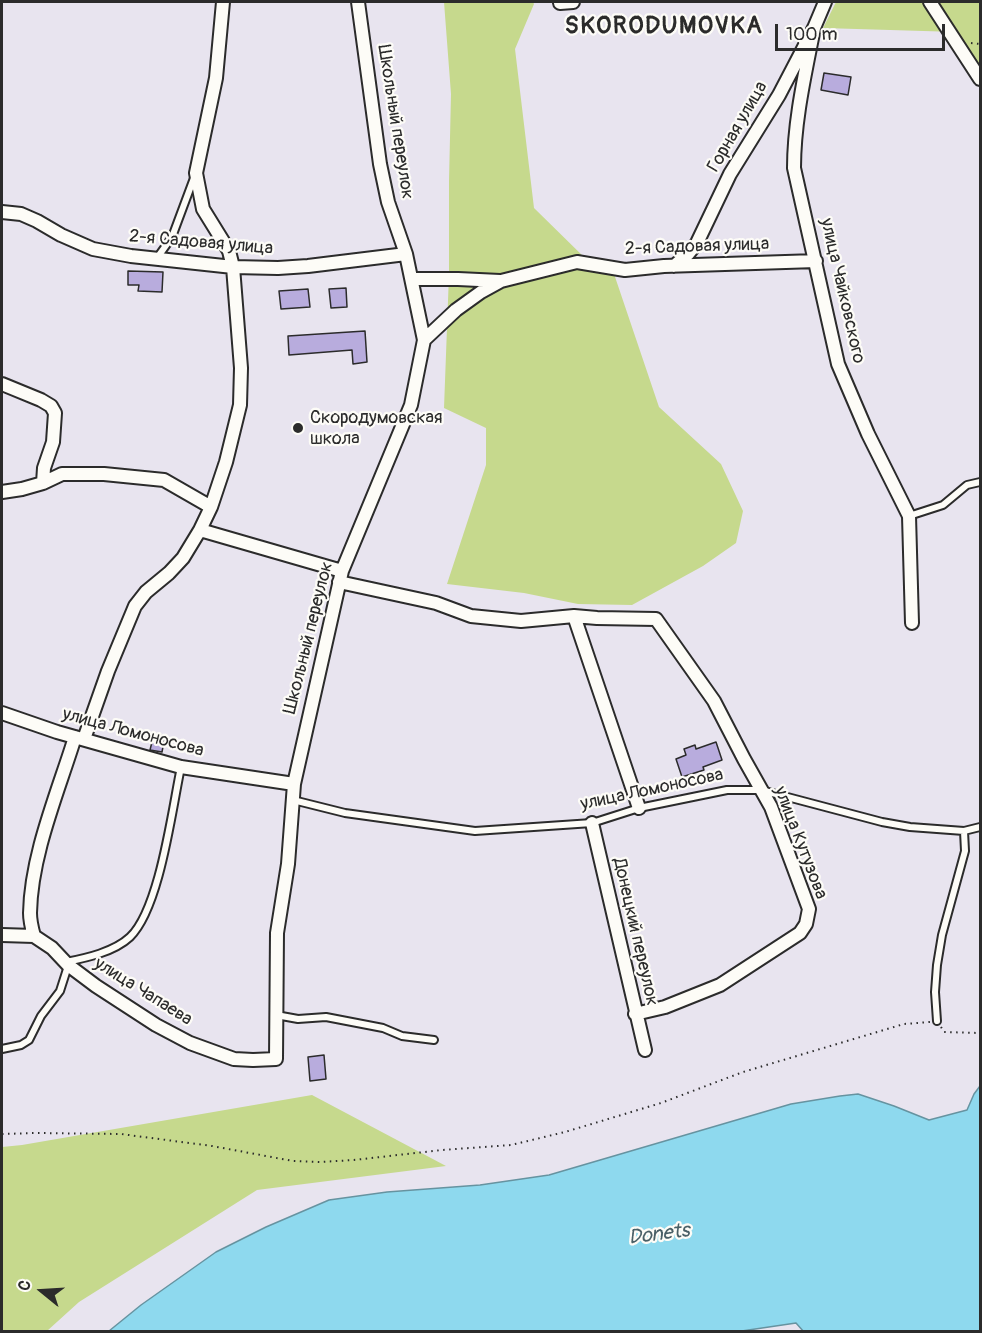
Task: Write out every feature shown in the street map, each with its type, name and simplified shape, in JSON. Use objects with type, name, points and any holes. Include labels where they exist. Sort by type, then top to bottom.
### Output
[{"type":"street","points":[[2,935],[34,936],[30,915],[41,844],[80,738],[135,606],[146,592],[170,573],[183,558],[200,530],[211,507],[226,462],[240,405],[241,368],[233,267],[229,251],[203,209],[196,173],[216,78],[224,2]]},
{"type":"street","name":"Школьный переулок","points":[[276,1059],[278,933],[288,864],[294,784],[341,577],[411,405],[424,339],[406,254],[388,202],[380,164],[358,2]]},
{"type":"street","points":[[560,3],[573,2]]},
{"type":"street","name":"Горная улица","points":[[674,266],[697,243],[730,174],[779,95],[825,2]]},
{"type":"street","points":[[930,2],[981,80]]},
{"type":"street","name":"улица Чайковского","points":[[814,28],[794,142],[794,168],[838,364],[868,434],[909,516],[912,623]]},
{"type":"street","name":"2-я Садовая улица","points":[[2,212],[21,214],[93,249],[131,256],[233,267],[308,266],[406,254]]},
{"type":"street","name":"2-я Садовая улица","points":[[424,339],[456,310],[501,281],[577,262],[625,270],[816,261]]},
{"type":"street","points":[[412,279],[501,281]]},
{"type":"street","points":[[2,384],[41,400],[51,406],[55,413],[53,442],[43,483]]},
{"type":"street","points":[[2,492],[43,483],[62,474],[104,474],[164,480],[211,507]]},
{"type":"street","name":"улица Кутузова","points":[[200,530],[341,577],[436,603],[471,616],[521,621],[574,616],[656,619],[714,701],[771,807],[808,909],[806,924],[800,933],[720,985],[665,1007],[635,1014]]},
{"type":"street","points":[[574,616],[639,807]]},
{"type":"street","name":"улица Ломоносова","points":[[2,713],[57,732],[180,767],[294,784]]},
{"type":"street","name":"Донецкий переулок","points":[[592,823],[645,1050]]},
{"type":"street","name":"улица Чапаева","points":[[34,936],[52,948],[67,964],[96,986],[156,1025],[190,1043],[234,1059],[276,1059]]},
{"type":"lane","points":[[157,259],[172,237],[196,173]]},
{"type":"lane","points":[[909,516],[943,506],[966,485],[981,482]]},
{"type":"lane","points":[[2,1048],[21,1045],[29,1040],[41,1016],[60,991],[67,964],[114,947],[128,938],[139,926],[146,913],[159,873],[180,767]]},
{"type":"lane","name":"улица Ломоносова","points":[[293,800],[345,813],[475,831],[592,823],[639,807],[727,790],[761,789],[882,822],[910,827],[964,831],[981,827]]},
{"type":"lane","points":[[938,1021],[935,992],[937,965],[942,935],[965,851],[964,831]]},
{"type":"lane","points":[[276,1014],[298,1018],[326,1017],[383,1028],[402,1036],[434,1040]]},
{"type":"path","points":[[2,1134],[121,1134],[212,1146],[293,1161],[320,1162],[510,1145],[565,1132],[651,1106],[743,1072],[904,1024],[938,1021],[944,1032],[981,1033]]},
{"type":"green space","points":[[444,2],[533,2],[515,49],[534,208],[587,260],[611,265],[659,407],[721,464],[743,511],[736,543],[703,566],[632,605],[578,604],[524,593],[447,584],[486,465],[486,428],[444,408],[449,274],[451,94]]},
{"type":"green space","points":[[836,2],[980,2],[980,75],[957,32],[823,28]]},
{"type":"green space","points":[[312,1095],[446,1166],[257,1190],[79,1302],[47,1331],[2,1331],[2,1147]]},
{"type":"water","name":"Donets","points":[[980,1086],[980,1331],[804,1332],[796,1323],[735,1332],[109,1331],[141,1305],[216,1252],[266,1227],[329,1200],[387,1192],[480,1185],[549,1175],[791,1104],[840,1096],[858,1094],[929,1120],[967,1110]]},
{"type":"building","points":[[824,73],[851,77],[848,95],[821,90]]},
{"type":"building","points":[[128,271],[163,272],[162,292],[138,291],[139,285],[128,285]]},
{"type":"building","points":[[346,288],[347,307],[331,308],[329,289]]},
{"type":"building","points":[[308,289],[310,307],[281,309],[279,291]]},
{"type":"building","points":[[365,331],[367,362],[353,364],[352,350],[289,355],[288,336]]},
{"type":"building","points":[[154,734],[165,736],[162,752],[150,750]]},
{"type":"building","points":[[716,742],[722,760],[703,767],[704,770],[682,777],[676,759],[686,755],[684,749],[695,745],[696,749]]},
{"type":"building","points":[[324,1055],[326,1079],[310,1081],[308,1057]]},
{"type":"place","name":"Скородумовская школа","points":[[298,428]]},
{"type":"district","name":"SKORODUMOVKA","points":[[664,27]]}]
